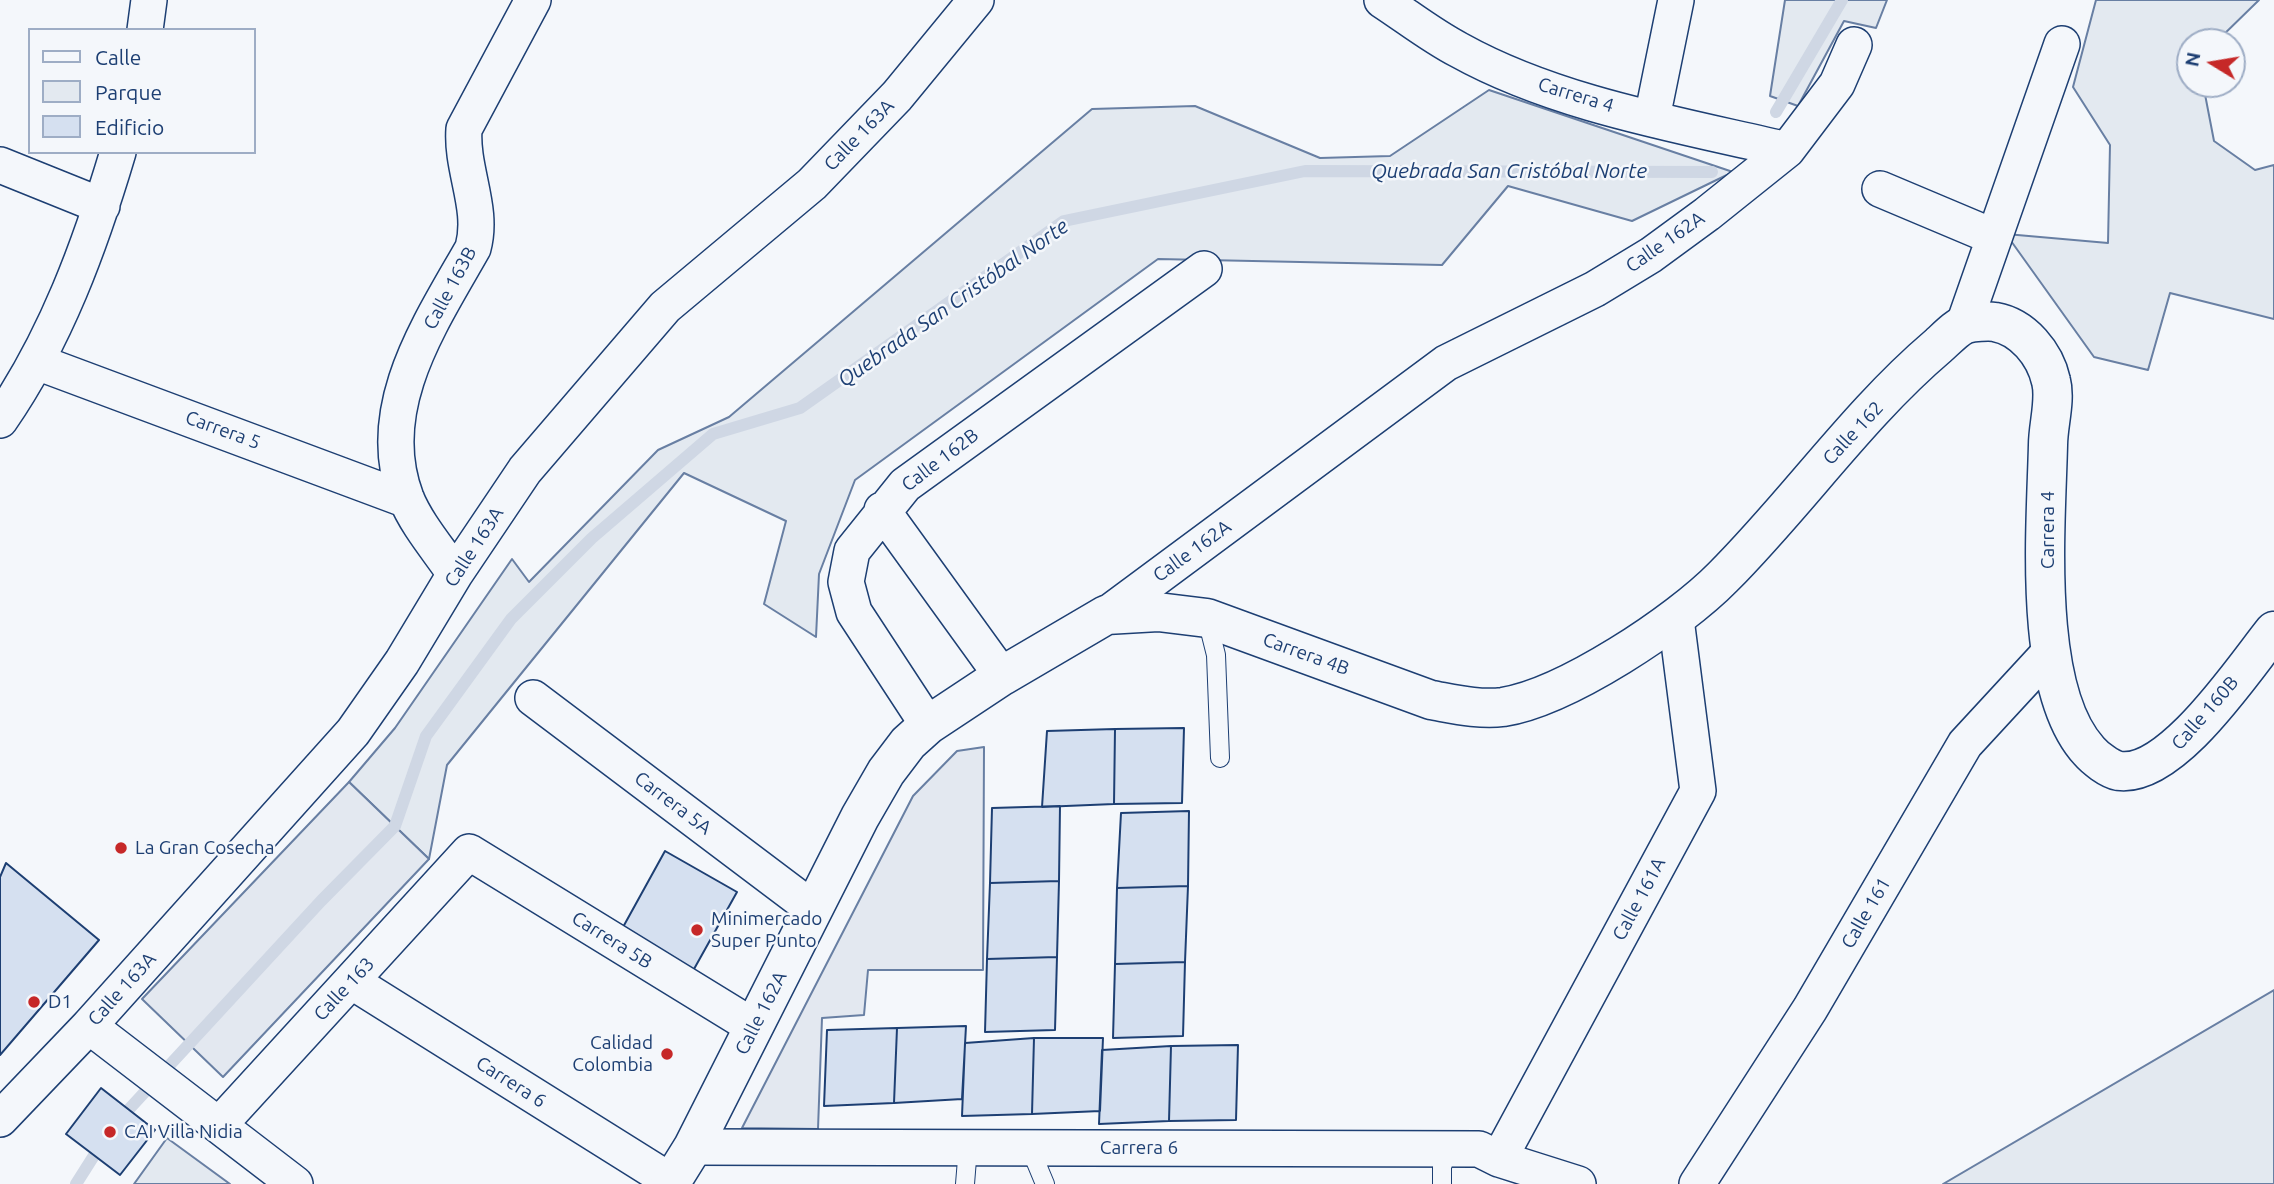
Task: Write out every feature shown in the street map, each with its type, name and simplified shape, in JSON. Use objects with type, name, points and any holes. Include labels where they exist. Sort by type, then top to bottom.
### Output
[{"type":"street","points":[[145,28],[149,0]]},
{"type":"street","name":"Calle 163B","points":[[456,575],[407,500],[398,471],[396,415],[411,365],[473,248],[478,231],[462,152],[464,129],[533,0]]},
{"type":"street","name":"Calle 163A","points":[[0,1119],[89,1026],[353,732],[402,662],[525,470],[665,307],[812,184],[897,96],[976,0]]},
{"type":"street","name":"Carrera 4","points":[[1382,0],[1459,51],[1546,88],[1652,118],[1787,150]]},
{"type":"street","points":[[1652,118],[1676,0]]},
{"type":"street","points":[[1964,324],[2062,44]]},
{"type":"street","name":"Calle 162A","points":[[671,1183],[693,1147],[813,909],[886,772],[908,743],[929,724],[1002,676],[1106,615],[1446,363],[1595,289],[1651,255],[1787,150],[1837,84],[1854,45]]},
{"type":"street","points":[[0,420],[37,362],[70,291],[102,206],[117,154]]},
{"type":"street","points":[[0,165],[102,206]]},
{"type":"street","points":[[1880,189],[1994,237]]},
{"type":"street","name":"Calle 162B","points":[[929,724],[854,612],[846,582],[852,551],[882,510],[905,485],[1204,269]]},
{"type":"street","name":"Carrera 4","points":[[1964,324],[1994,322],[2021,334],[2042,355],[2052,384],[2048,454],[2049,653],[2059,700],[2077,738],[2095,758],[2118,771]]},
{"type":"street","name":"Calle 162","points":[[1503,707],[1591,672],[1676,619],[1723,578],[1919,362],[1964,324]]},
{"type":"street","name":"Carrera 5","points":[[37,362],[407,500]]},
{"type":"street","points":[[882,510],[1002,676]]},
{"type":"street","name":"Carrera 4B","points":[[1106,615],[1157,612],[1207,618],[1432,700],[1469,707],[1503,707]]},
{"type":"street","name":"Calle 161A","points":[[1499,1159],[1698,790],[1676,619]]},
{"type":"street","name":"Calle 160B","points":[[2118,771],[2146,765],[2170,754],[2200,722],[2274,631]]},
{"type":"street","name":"Calle 161","points":[[1697,1184],[1810,1009],[1965,744],[2049,653]]},
{"type":"street","name":"Carrera 5A","points":[[533,698],[813,909]]},
{"type":"street","name":"Calle 163","points":[[219,1125],[469,852]]},
{"type":"street","name":"Carrera 5B","points":[[469,852],[754,1027]]},
{"type":"street","name":"Carrera 6","points":[[351,981],[671,1183]]},
{"type":"street","points":[[89,1026],[295,1184]]},
{"type":"street","name":"Carrera 6","points":[[693,1147],[1479,1149],[1499,1159],[1578,1184]]},
{"type":"lane","points":[[1207,618],[1216,655],[1220,758]]},
{"type":"lane","points":[[965,1184],[968,1147]]},
{"type":"lane","points":[[1030,1148],[1045,1184]]},
{"type":"lane","points":[[1442,1184],[1442,1167],[1448,1149]]},
{"type":"green space","points":[[1785,0],[1887,0],[1876,28],[1844,21],[1798,106],[1770,96]]},
{"type":"green space","points":[[2096,0],[2259,0],[2230,28],[2176,28],[2176,98],[2206,98],[2214,141],[2255,170],[2274,165],[2274,319],[2170,293],[2148,370],[2094,357],[2006,234],[2108,243],[2110,145],[2073,87]]},
{"type":"green space","points":[[1489,90],[1733,172],[1632,221],[1508,186],[1442,265],[1158,259],[855,480],[819,574],[816,637],[764,604],[786,521],[684,473],[447,765],[429,859],[349,782],[395,728],[512,559],[529,582],[658,450],[729,417],[1092,109],[1195,106],[1320,158],[1390,156]]},
{"type":"green space","points":[[2274,990],[2274,1184],[1943,1184]]},
{"type":"green space","points":[[167,1138],[230,1184],[134,1184]]},
{"type":"shaded area","points":[[984,747],[983,970],[868,970],[864,1015],[822,1018],[818,1129],[742,1128],[913,796],[957,751]]},
{"type":"shaded area","points":[[349,782],[429,859],[223,1077],[142,999]]},
{"type":"building","points":[[1184,728],[1182,803],[1114,804],[1115,729]]},
{"type":"building","points":[[1115,729],[1114,804],[1042,807],[1047,731]]},
{"type":"building","points":[[1060,806],[1059,881],[990,883],[992,808]]},
{"type":"building","points":[[1189,811],[1188,886],[1117,888],[1121,813]]},
{"type":"building","points":[[665,851],[737,892],[689,978],[617,938]]},
{"type":"building","points":[[6,863],[99,940],[0,1055],[0,877]]},
{"type":"building","points":[[1059,881],[1057,957],[987,959],[990,883]]},
{"type":"building","points":[[1188,886],[1185,962],[1115,964],[1117,888]]},
{"type":"building","points":[[1057,957],[1055,1030],[985,1032],[987,959]]},
{"type":"building","points":[[1185,962],[1183,1036],[1113,1038],[1115,964]]},
{"type":"building","points":[[966,1026],[962,1099],[894,1103],[897,1028]]},
{"type":"building","points":[[897,1028],[894,1103],[824,1106],[827,1030]]},
{"type":"building","points":[[1034,1038],[1032,1114],[962,1116],[965,1043]]},
{"type":"building","points":[[1034,1038],[1103,1038],[1100,1111],[1032,1114]]},
{"type":"building","points":[[1238,1045],[1236,1120],[1169,1121],[1171,1046]]},
{"type":"building","points":[[1171,1046],[1169,1121],[1099,1124],[1102,1050]]},
{"type":"building","name":"CAI Villa Nidia","points":[[101,1088],[155,1130],[120,1175],[66,1134]]},
{"type":"waterway","name":"Quebrada San Cristóbal Norte","points":[[1776,112],[1842,0]]},
{"type":"waterway","name":"Quebrada San Cristóbal Norte","points":[[119,1120],[321,901],[395,826],[426,736],[511,619],[592,538],[713,434],[800,408],[1064,221],[1305,171],[1712,172]]},
{"type":"waterway","points":[[76,1184],[102,1143]]},
{"type":"place","name":"La Gran Cosecha","points":[[121,848]]},
{"type":"place","name":"Minimercado Super Punto","points":[[697,930]]},
{"type":"place","name":"D1","points":[[34,1002]]},
{"type":"place","name":"Calidad Colombia","points":[[667,1054]]},
{"type":"place","name":"CAI Villa Nidia","points":[[110,1132]]}]
